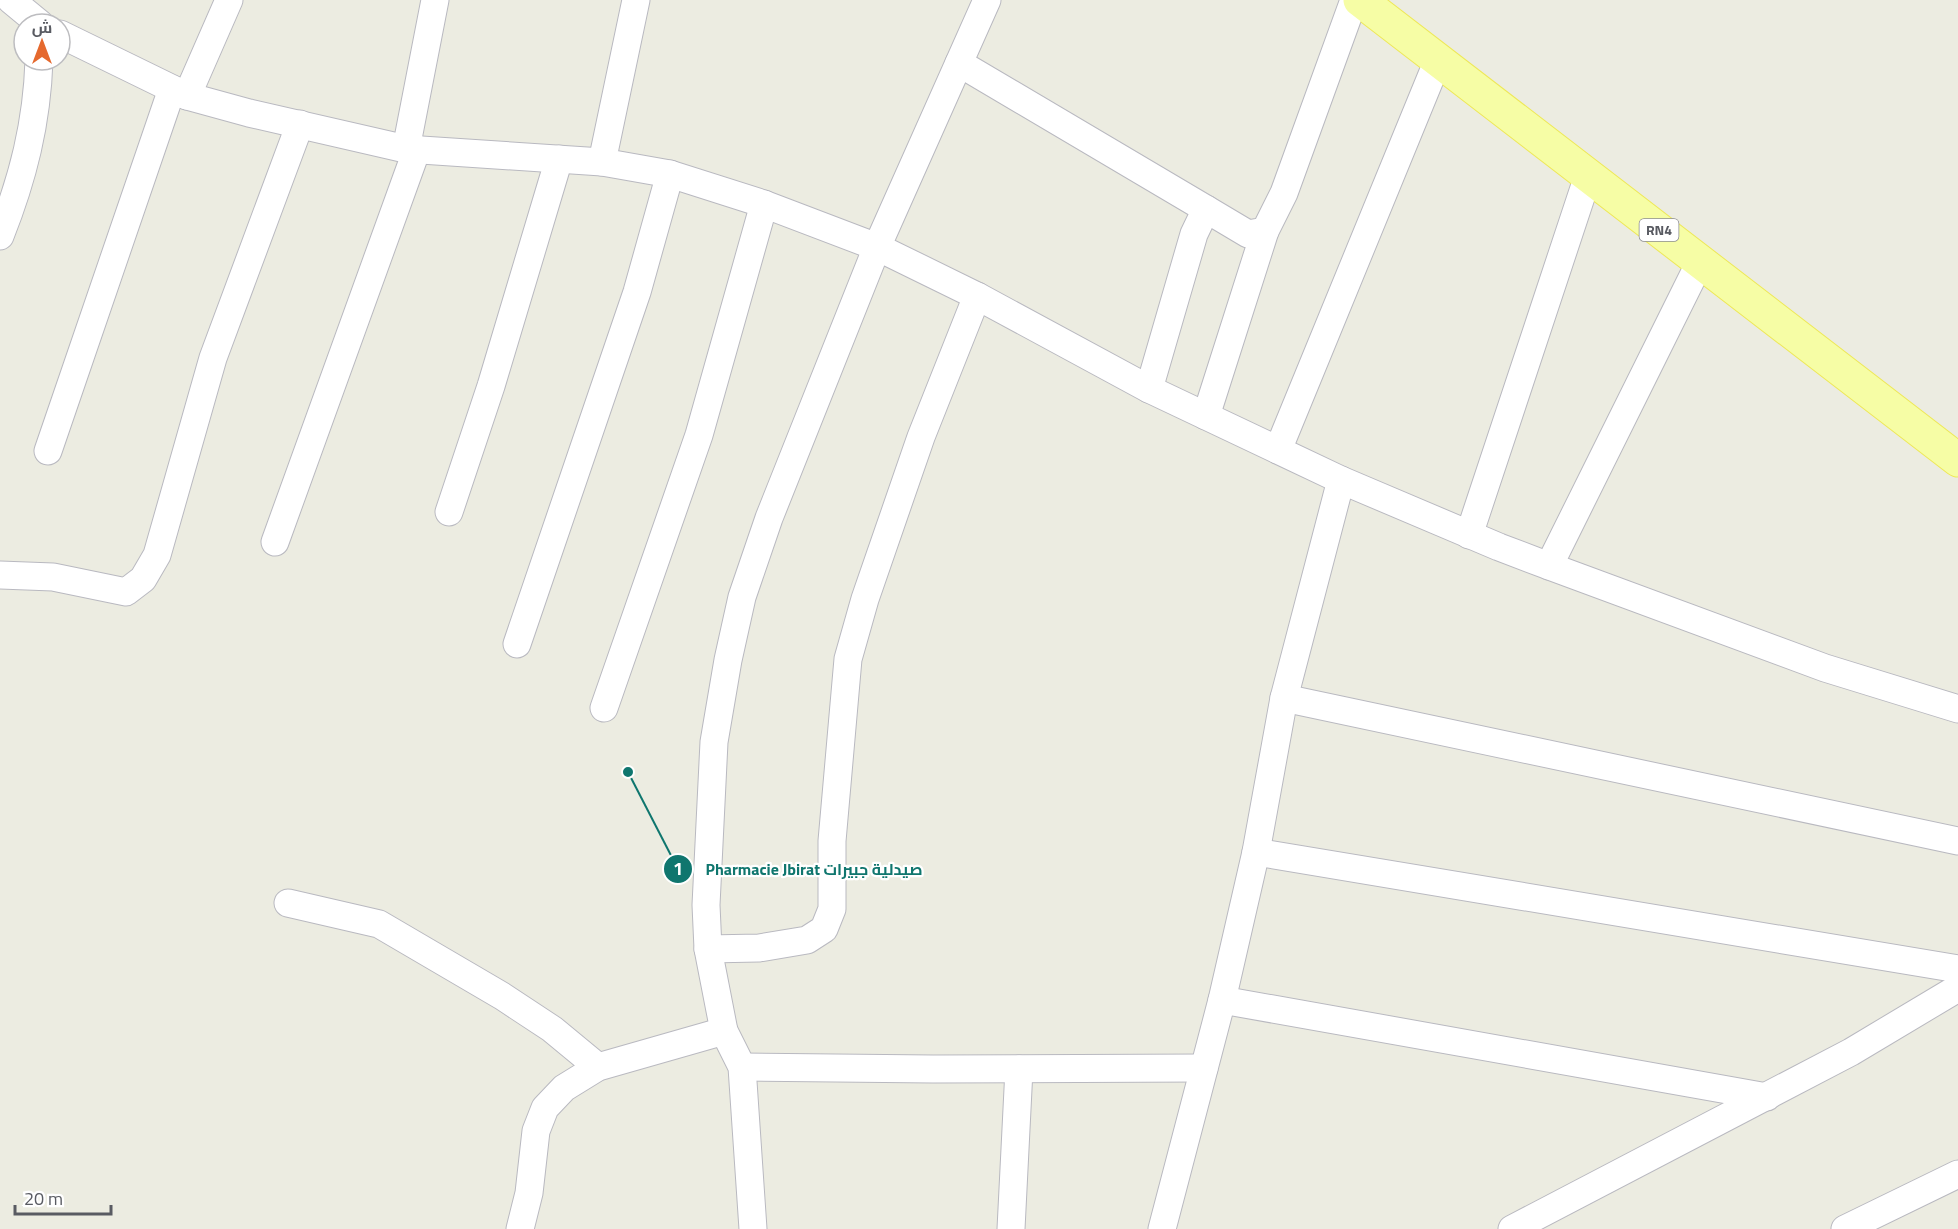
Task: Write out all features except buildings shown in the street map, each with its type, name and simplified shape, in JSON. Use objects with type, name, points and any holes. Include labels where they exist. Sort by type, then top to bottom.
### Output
[{"type":"main road","name":"RN4","points":[[1360,0],[1958,460]]},
{"type":"street","points":[[11,0],[26,12]]},
{"type":"street","points":[[48,452],[180,92],[229,0]]},
{"type":"street","points":[[275,542],[412,149],[435,0]]},
{"type":"street","points":[[602,162],[636,0]]},
{"type":"street","points":[[753,1229],[742,1067],[724,1031],[708,949],[706,905],[714,742],[728,660],[742,597],[769,518],[878,247],[987,0]]},
{"type":"street","points":[[1206,416],[1265,231],[1284,193],[1354,0]]},
{"type":"street","points":[[72,40],[180,92],[300,124],[412,149],[602,162],[670,174],[764,204],[878,247],[976,296],[1149,389],[1341,480],[1469,535],[1825,668],[1958,709]]},
{"type":"street","points":[[1278,450],[1438,60]]},
{"type":"street","points":[[959,63],[1248,234],[1265,231]]},
{"type":"street","points":[[0,236],[24,168],[34,124],[38,72]]},
{"type":"street","points":[[0,575],[53,577],[126,592],[143,579],[157,555],[213,358],[300,124]]},
{"type":"street","points":[[449,512],[491,387],[559,159]]},
{"type":"street","points":[[518,644],[637,292],[670,174]]},
{"type":"street","points":[[1469,535],[1588,176]]},
{"type":"street","points":[[604,708],[699,435],[764,204]]},
{"type":"street","points":[[1149,389],[1194,234],[1206,208]]},
{"type":"street","points":[[1549,566],[1700,262]]},
{"type":"street","points":[[708,949],[759,948],[807,940],[824,929],[832,909],[832,841],[848,659],[865,599],[921,436],[976,296]]},
{"type":"street","points":[[1161,1229],[1222,1000],[1256,852],[1284,698],[1341,480]]},
{"type":"street","points":[[1284,698],[1958,841]]},
{"type":"street","points":[[1256,852],[1958,969]]},
{"type":"street","points":[[288,903],[379,924],[502,996],[552,1029],[597,1067]]},
{"type":"street","points":[[1512,1229],[1851,1052],[1958,988]]},
{"type":"street","points":[[1222,1000],[1767,1097]]},
{"type":"street","points":[[520,1229],[529,1194],[536,1131],[545,1108],[564,1088],[597,1067],[724,1031]]},
{"type":"street","points":[[742,1067],[1204,1068]]},
{"type":"street","points":[[1011,1229],[1019,1069]]},
{"type":"street","points":[[1845,1229],[1958,1174]]},
{"type":"place","name":"Pharmacie Jbirat صيدلية جبيرات","points":[[628,772]]}]
